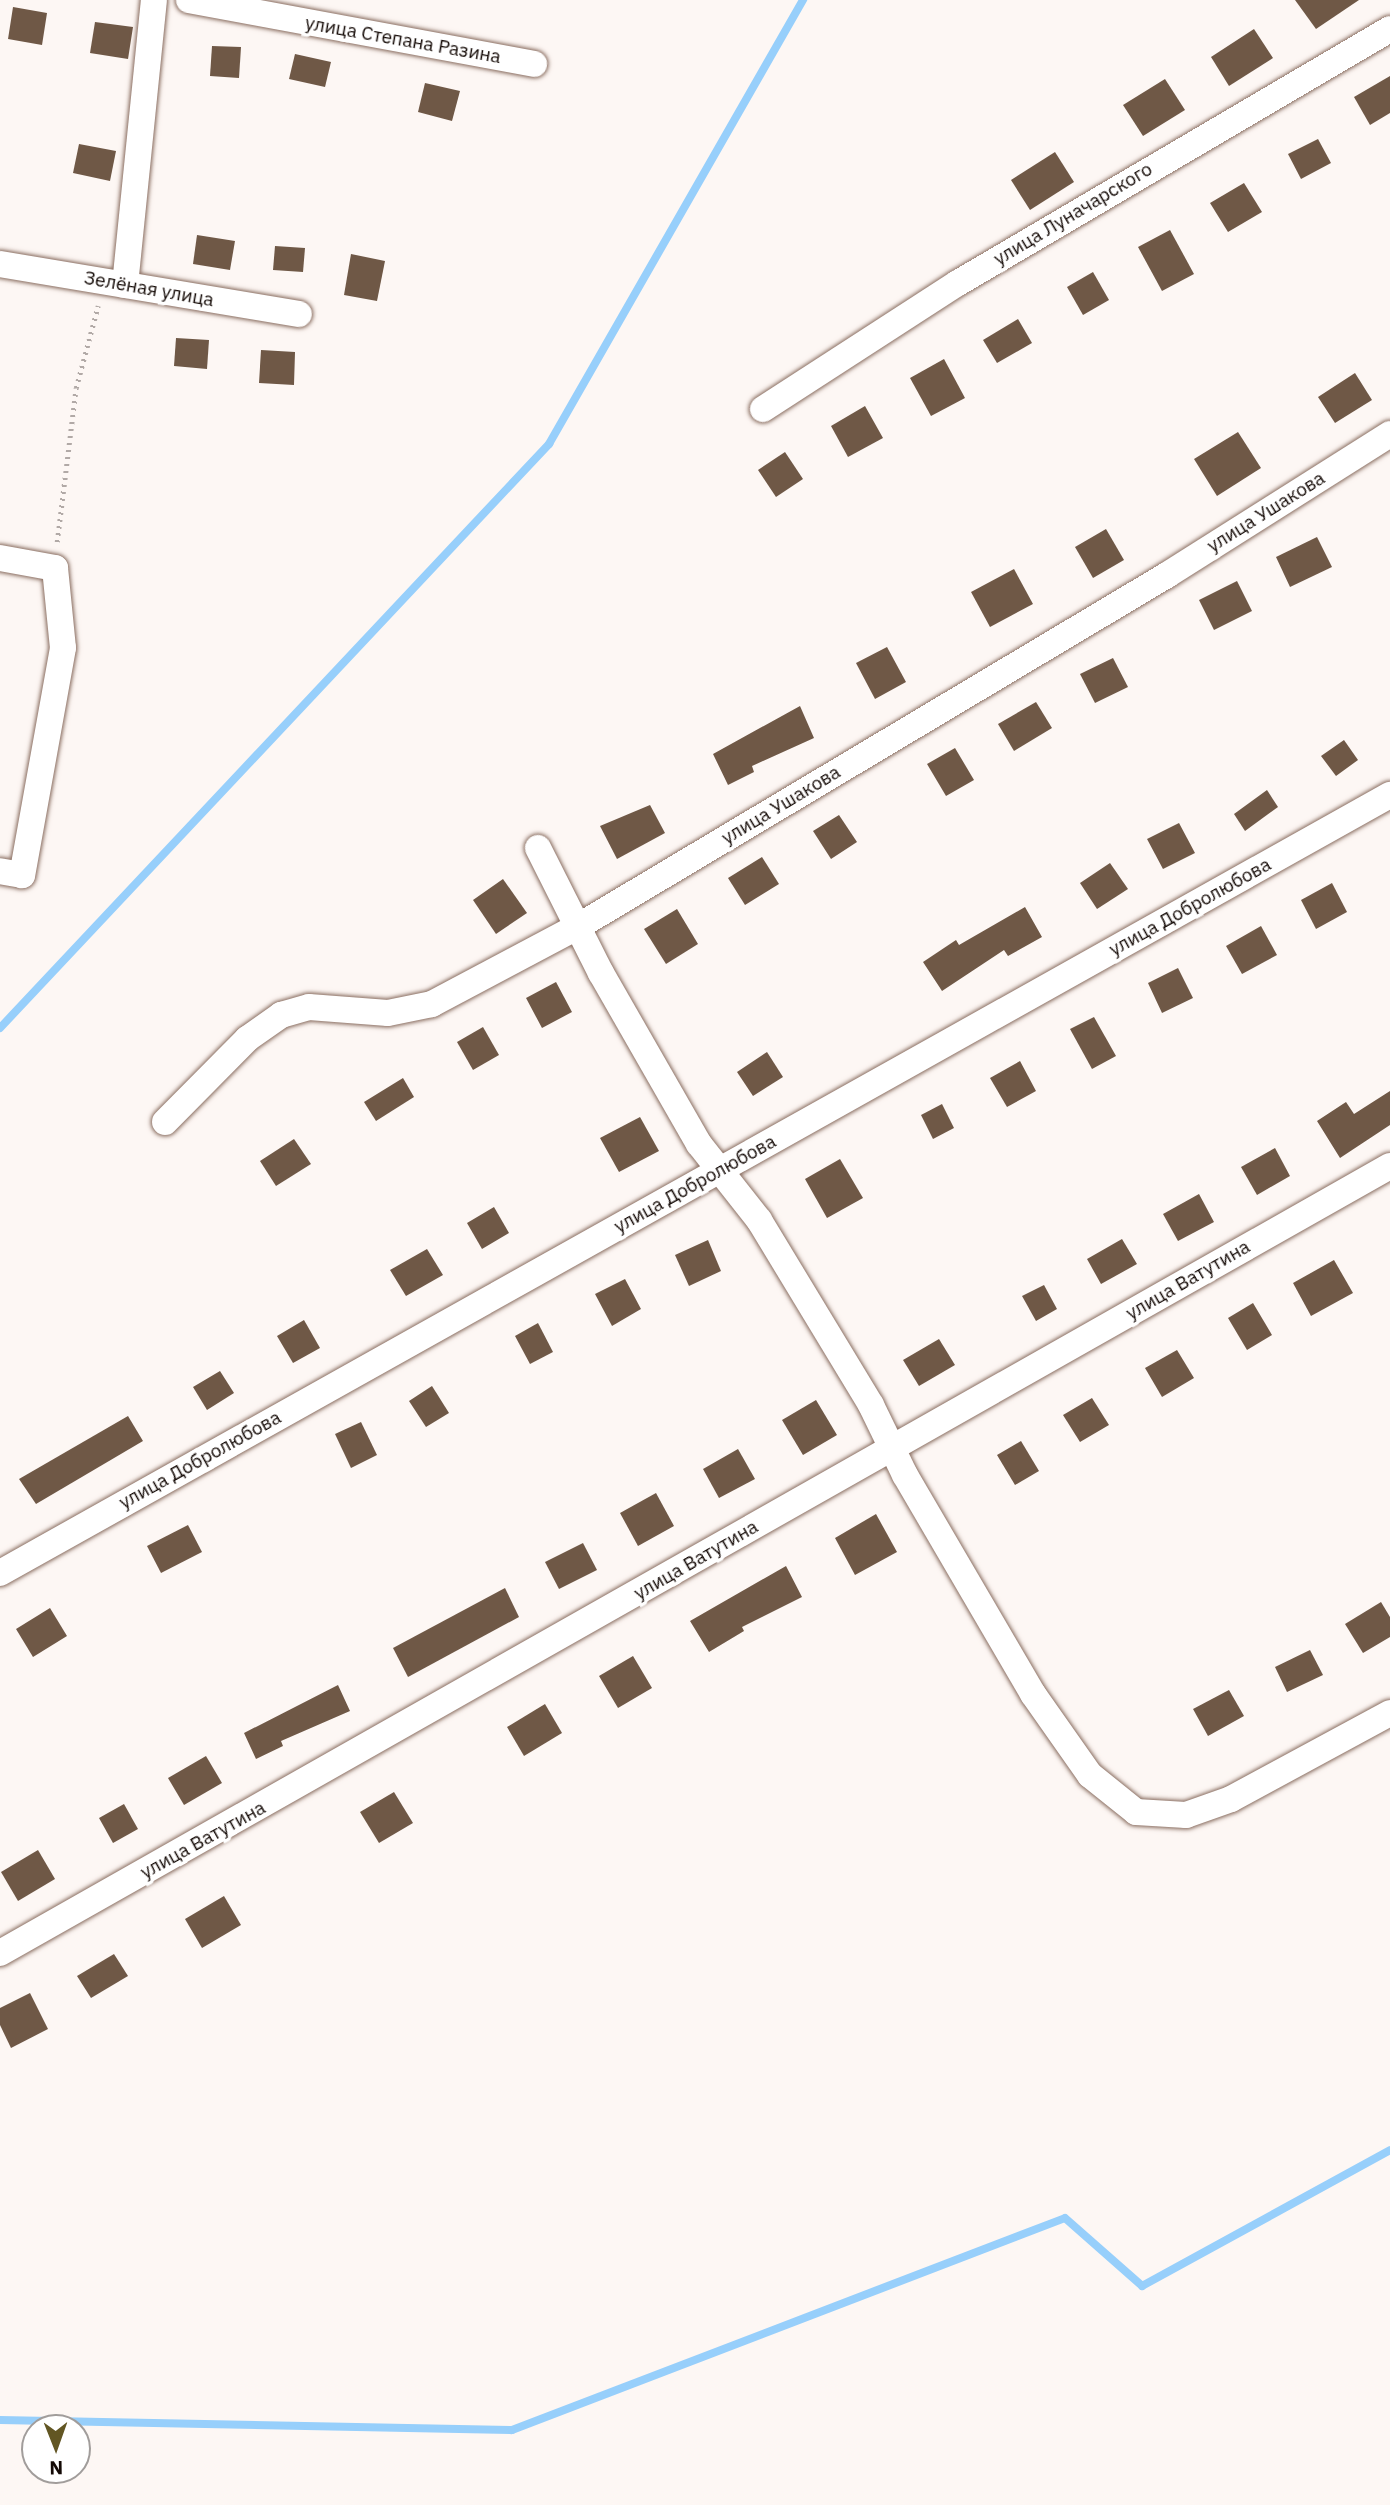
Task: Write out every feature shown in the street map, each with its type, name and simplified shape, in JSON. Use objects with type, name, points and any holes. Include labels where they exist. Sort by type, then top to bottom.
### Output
[{"type":"street","points":[[115,283],[154,0]]},
{"type":"street","name":"улица Степана Разина","points":[[189,0],[534,64]]},
{"type":"street","name":"улица Луначарского","points":[[763,410],[958,283],[1390,29]]},
{"type":"street","name":"Зелёная улица","points":[[0,264],[299,314]]},
{"type":"street","name":"улица Ушакова","points":[[165,1122],[247,1039],[281,1015],[309,1007],[388,1013],[432,1004],[579,926],[1167,575],[1390,434]]},
{"type":"street","points":[[0,558],[55,568],[63,648],[11,873]]},
{"type":"street","name":"улица Добролюбова","points":[[0,1573],[1390,795]]},
{"type":"street","points":[[538,848],[693,1133],[787,1266],[871,1405],[890,1449],[1032,1694],[1090,1775],[1136,1812],[1186,1815],[1231,1799],[1390,1713]]},
{"type":"street","name":"улица Ватутина","points":[[0,1953],[1390,1166]]},
{"type":"path","points":[[55,568],[61,479],[76,387],[115,283]]},
{"type":"building","points":[[1295,0],[1359,0],[1316,29]]},
{"type":"building","points":[[13,7],[47,13],[42,45],[8,39]]},
{"type":"building","points":[[95,22],[133,27],[128,59],[90,53]]},
{"type":"building","points":[[1254,29],[1273,58],[1229,86],[1211,57]]},
{"type":"building","points":[[212,46],[241,47],[239,78],[210,76]]},
{"type":"building","points":[[295,54],[331,62],[325,87],[289,79]]},
{"type":"building","points":[[1390,76],[1390,113],[1370,125],[1354,97]]},
{"type":"building","points":[[1165,79],[1185,110],[1143,136],[1123,105]]},
{"type":"building","points":[[425,83],[460,91],[452,121],[418,112]]},
{"type":"building","points":[[1318,139],[1331,163],[1301,179],[1288,154]]},
{"type":"building","points":[[79,144],[116,151],[110,181],[73,173]]},
{"type":"building","points":[[1055,152],[1074,182],[1030,210],[1011,180]]},
{"type":"building","points":[[1244,183],[1262,212],[1228,232],[1210,203]]},
{"type":"building","points":[[1170,230],[1194,274],[1162,291],[1138,247]]},
{"type":"building","points":[[197,235],[235,241],[230,270],[193,264]]},
{"type":"building","points":[[275,246],[305,248],[303,272],[273,270]]},
{"type":"building","points":[[351,254],[385,261],[377,301],[344,295]]},
{"type":"building","points":[[1093,272],[1109,300],[1083,315],[1067,287]]},
{"type":"building","points":[[1018,319],[1032,343],[997,363],[983,340]]},
{"type":"building","points":[[176,338],[209,340],[207,369],[174,366]]},
{"type":"building","points":[[261,350],[295,352],[294,385],[259,383]]},
{"type":"building","points":[[944,359],[965,398],[931,416],[910,378]]},
{"type":"building","points":[[1355,373],[1372,400],[1335,423],[1318,397]]},
{"type":"building","points":[[865,406],[883,438],[848,457],[831,426]]},
{"type":"building","points":[[1238,432],[1261,468],[1217,496],[1194,459]]},
{"type":"building","points":[[785,452],[803,479],[776,497],[758,470]]},
{"type":"building","points":[[1106,529],[1124,560],[1093,578],[1075,547]]},
{"type":"building","points":[[1317,537],[1332,567],[1290,587],[1276,557]]},
{"type":"building","points":[[1014,569],[1033,604],[990,627],[971,592]]},
{"type":"building","points":[[1237,581],[1252,611],[1214,630],[1199,600]]},
{"type":"building","points":[[887,647],[906,682],[875,699],[856,663]]},
{"type":"building","points":[[1113,658],[1128,687],[1095,703],[1080,674]]},
{"type":"building","points":[[1036,702],[1052,728],[1014,751],[998,724]]},
{"type":"building","points":[[800,706],[814,738],[752,766],[754,772],[728,785],[713,754]]},
{"type":"building","points":[[1344,740],[1358,760],[1336,776],[1321,756]]},
{"type":"building","points":[[955,748],[974,780],[946,796],[927,764]]},
{"type":"building","points":[[1267,790],[1278,807],[1245,831],[1234,814]]},
{"type":"building","points":[[650,805],[665,833],[617,859],[600,826]]},
{"type":"building","points":[[839,815],[857,842],[831,859],[813,831]]},
{"type":"building","points":[[1179,823],[1195,853],[1163,869],[1147,839]]},
{"type":"building","points":[[762,857],[779,884],[745,905],[728,878]]},
{"type":"building","points":[[1110,863],[1128,889],[1097,909],[1080,883]]},
{"type":"building","points":[[503,879],[527,913],[496,934],[473,900]]},
{"type":"building","points":[[1332,883],[1347,912],[1316,929],[1301,900]]},
{"type":"building","points":[[1025,907],[1042,937],[1008,956],[1004,950],[942,991],[923,962],[956,940],[959,945]]},
{"type":"building","points":[[677,909],[698,944],[666,964],[644,929]]},
{"type":"building","points":[[1261,926],[1277,955],[1242,974],[1226,946]]},
{"type":"building","points":[[1178,968],[1193,998],[1162,1013],[1148,983]]},
{"type":"building","points":[[556,982],[572,1012],[542,1028],[526,998]]},
{"type":"building","points":[[1094,1017],[1116,1056],[1092,1069],[1070,1029]]},
{"type":"building","points":[[483,1027],[499,1055],[473,1070],[457,1042]]},
{"type":"building","points":[[767,1052],[783,1077],[753,1096],[737,1072]]},
{"type":"building","points":[[1020,1061],[1036,1091],[1007,1107],[990,1078]]},
{"type":"building","points":[[403,1078],[414,1097],[376,1121],[364,1102]]},
{"type":"building","points":[[1390,1091],[1390,1125],[1340,1158],[1317,1121],[1346,1102],[1354,1114]]},
{"type":"building","points":[[942,1104],[954,1128],[933,1139],[921,1115]]},
{"type":"building","points":[[640,1117],[659,1151],[619,1172],[600,1138]]},
{"type":"building","points":[[294,1139],[311,1164],[276,1186],[260,1161]]},
{"type":"building","points":[[1275,1148],[1290,1176],[1257,1195],[1241,1167]]},
{"type":"building","points":[[840,1159],[863,1198],[827,1218],[805,1179]]},
{"type":"building","points":[[1199,1194],[1214,1222],[1178,1241],[1163,1214]]},
{"type":"building","points":[[494,1207],[509,1233],[482,1249],[467,1223]]},
{"type":"building","points":[[1122,1239],[1137,1264],[1101,1284],[1087,1259]]},
{"type":"building","points":[[708,1240],[721,1271],[689,1286],[675,1255]]},
{"type":"building","points":[[427,1249],[443,1275],[406,1296],[390,1270]]},
{"type":"building","points":[[1334,1260],[1353,1293],[1311,1316],[1293,1283]]},
{"type":"building","points":[[625,1279],[641,1309],[612,1326],[595,1294]]},
{"type":"building","points":[[1044,1285],[1057,1309],[1036,1321],[1022,1296]]},
{"type":"building","points":[[1253,1303],[1272,1335],[1247,1350],[1228,1318]]},
{"type":"building","points":[[304,1320],[320,1348],[293,1363],[277,1336]]},
{"type":"building","points":[[538,1323],[553,1352],[530,1364],[515,1336]]},
{"type":"building","points":[[939,1339],[955,1365],[919,1386],[903,1360]]},
{"type":"building","points":[[1177,1350],[1194,1378],[1162,1397],[1145,1368]]},
{"type":"building","points":[[220,1371],[234,1393],[207,1410],[193,1387]]},
{"type":"building","points":[[432,1386],[449,1413],[426,1427],[409,1401]]},
{"type":"building","points":[[1092,1398],[1109,1425],[1080,1442],[1063,1415]]},
{"type":"building","points":[[816,1400],[837,1435],[803,1455],[782,1420]]},
{"type":"building","points":[[128,1416],[143,1441],[36,1504],[19,1479]]},
{"type":"building","points":[[361,1422],[377,1455],[351,1468],[335,1434]]},
{"type":"building","points":[[1021,1441],[1039,1471],[1015,1485],[997,1455]]},
{"type":"building","points":[[738,1449],[755,1479],[719,1498],[703,1469]]},
{"type":"building","points":[[656,1493],[674,1526],[638,1546],[620,1513]]},
{"type":"building","points":[[876,1514],[897,1552],[855,1575],[835,1538]]},
{"type":"building","points":[[188,1525],[202,1552],[161,1573],[147,1546]]},
{"type":"building","points":[[583,1543],[597,1570],[559,1589],[545,1562]]},
{"type":"building","points":[[786,1566],[802,1597],[742,1627],[744,1631],[709,1652],[690,1621]]},
{"type":"building","points":[[505,1588],[519,1617],[408,1677],[393,1648]]},
{"type":"building","points":[[1381,1602],[1390,1617],[1390,1637],[1363,1653],[1345,1624]]},
{"type":"building","points":[[50,1608],[67,1636],[33,1657],[16,1629]]},
{"type":"building","points":[[1310,1650],[1323,1675],[1287,1692],[1275,1667]]},
{"type":"building","points":[[633,1656],[652,1688],[618,1708],[599,1676]]},
{"type":"building","points":[[338,1685],[350,1711],[281,1741],[283,1746],[256,1759],[244,1733]]},
{"type":"building","points":[[1229,1690],[1244,1716],[1208,1736],[1193,1709]]},
{"type":"building","points":[[545,1704],[562,1733],[524,1756],[507,1727]]},
{"type":"building","points":[[206,1756],[222,1783],[184,1805],[168,1778]]},
{"type":"building","points":[[394,1792],[413,1823],[379,1843],[360,1812]]},
{"type":"building","points":[[124,1804],[138,1829],[113,1843],[99,1818]]},
{"type":"building","points":[[38,1850],[55,1879],[18,1901],[1,1872]]},
{"type":"building","points":[[224,1896],[241,1925],[202,1948],[185,1919]]},
{"type":"building","points":[[114,1954],[128,1976],[91,1998],[77,1976]]},
{"type":"building","points":[[30,1993],[48,2029],[11,2048],[0,2025],[0,2008]]},
{"type":"waterway","points":[[0,1028],[549,444],[803,0]]},
{"type":"waterway","points":[[0,2420],[512,2430],[1065,2218],[1142,2286],[1390,2150]]}]
